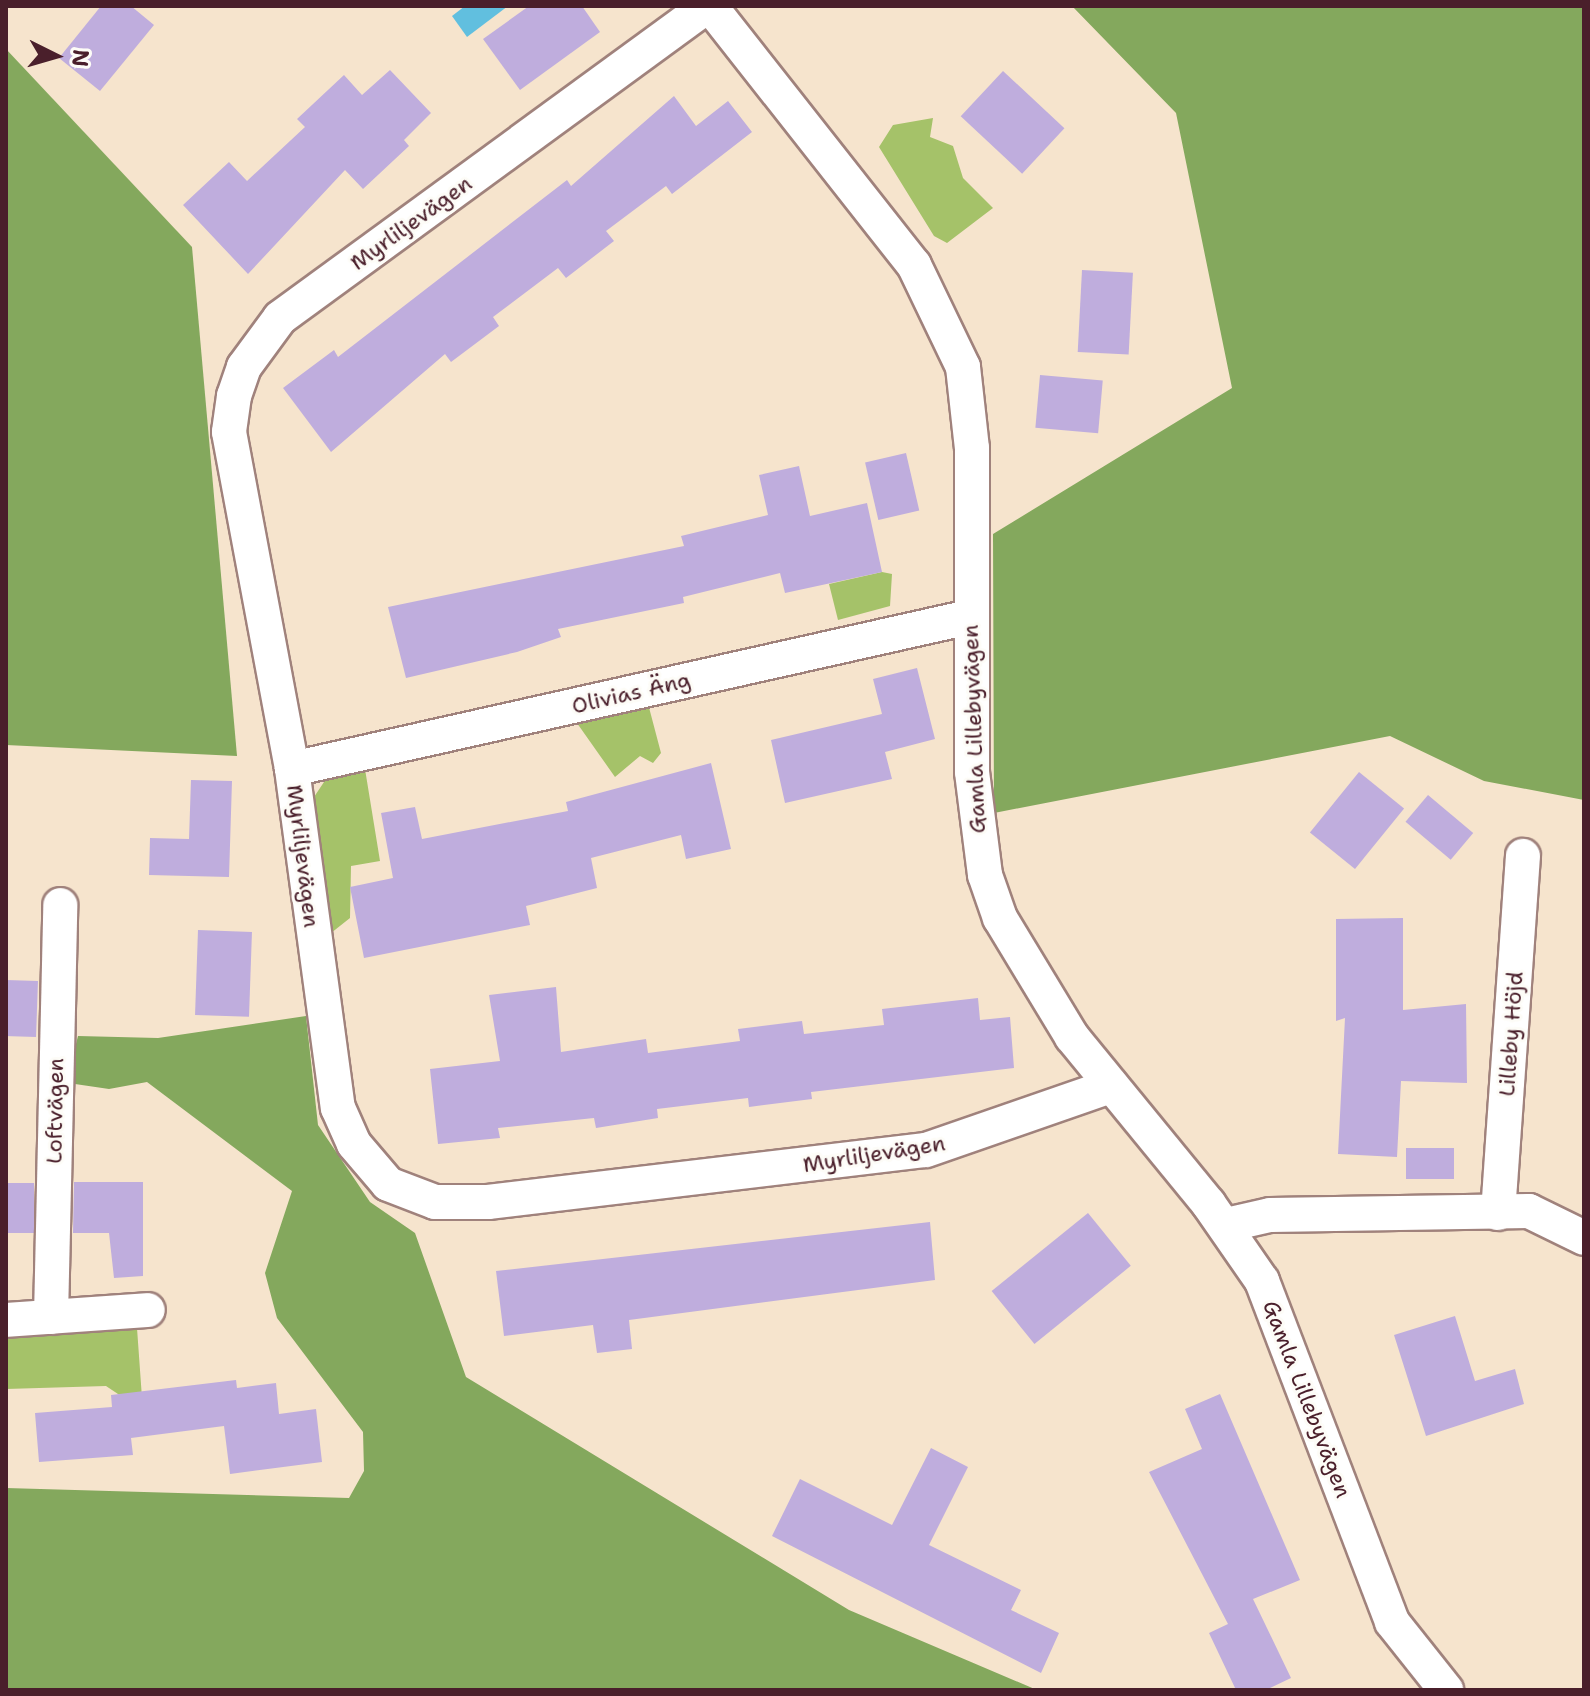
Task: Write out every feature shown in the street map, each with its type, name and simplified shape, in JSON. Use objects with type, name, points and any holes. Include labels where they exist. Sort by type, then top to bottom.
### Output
[{"type":"street","name":"Gamla Lillebyvägen","points":[[709,6],[914,265],[949,331],[970,400],[972,772],[985,875],[1036,986],[1111,1086],[1226,1225],[1282,1326],[1392,1622],[1446,1690]]},
{"type":"street","name":"Myrliljevägen","points":[[709,6],[280,318],[244,367],[229,432],[292,769],[338,1108],[376,1174],[405,1193],[488,1202],[885,1157],[991,1130],[1111,1086]]},
{"type":"street","name":"Olivias Äng","points":[[292,769],[969,617]]},
{"type":"street","name":"Lilleby Höjd","points":[[1498,1213],[1523,856]]},
{"type":"street","name":"Loftvägen","points":[[51,1317],[60,905]]},
{"type":"street","points":[[1226,1225],[1270,1215],[1539,1214],[1584,1238]]},
{"type":"street","points":[[6,1320],[148,1310]]},
{"type":"green space","points":[[1072,6],[1584,6],[1584,800],[1484,781],[1390,736],[994,813],[993,534],[1232,388],[1176,113]]},
{"type":"green space","points":[[6,49],[192,247],[237,756],[6,745]]},
{"type":"green space","points":[[933,118],[930,137],[953,146],[963,178],[993,208],[947,243],[934,236],[879,147],[893,125]]},
{"type":"green space","points":[[882,572],[892,574],[890,606],[838,620],[829,584]]},
{"type":"green space","points":[[646,696],[661,753],[653,763],[640,756],[615,777],[572,716]]},
{"type":"green space","points":[[365,769],[380,861],[351,866],[350,918],[326,937],[312,800],[326,779]]},
{"type":"green space","points":[[306,1016],[318,1125],[370,1202],[415,1233],[466,1377],[849,1610],[1037,1690],[6,1690],[6,1488],[349,1498],[364,1471],[363,1432],[277,1318],[265,1273],[292,1191],[147,1082],[109,1089],[75,1084],[71,1063],[78,1036],[158,1038]]},
{"type":"green space","points":[[137,1328],[142,1398],[124,1398],[106,1386],[6,1389],[6,1336]]},
{"type":"water","points":[[465,6],[508,6],[467,37],[452,16]]},
{"type":"building","points":[[101,6],[131,6],[154,25],[100,91],[59,58]]},
{"type":"building","points":[[529,6],[582,6],[600,32],[520,90],[483,39]]},
{"type":"building","points":[[390,70],[431,113],[404,140],[409,146],[363,189],[345,170],[248,274],[183,205],[229,162],[247,181],[305,127],[297,119],[344,75],[362,95]]},
{"type":"building","points":[[1003,71],[1064,128],[1022,174],[961,116]]},
{"type":"building","points":[[674,96],[696,126],[728,101],[752,132],[672,194],[666,186],[606,231],[614,241],[566,278],[558,268],[493,317],[499,326],[451,362],[445,354],[331,452],[283,388],[334,350],[338,357],[567,180],[571,186]]},
{"type":"building","points":[[1082,270],[1133,273],[1129,355],[1078,352]]},
{"type":"building","points":[[1040,375],[1103,380],[1098,433],[1035,428]]},
{"type":"building","points":[[906,453],[919,510],[878,520],[865,462]]},
{"type":"building","points":[[799,466],[810,516],[867,503],[882,572],[785,593],[780,573],[683,597],[684,603],[558,629],[561,637],[517,652],[406,678],[388,607],[684,546],[681,536],[768,515],[759,475]]},
{"type":"building","points":[[917,668],[935,739],[885,752],[892,779],[785,803],[771,740],[882,714],[873,679]]},
{"type":"building","points":[[711,763],[731,849],[686,859],[681,835],[591,858],[597,888],[526,906],[530,925],[364,958],[350,887],[393,878],[381,813],[415,807],[422,839],[568,811],[566,802]]},
{"type":"building","points":[[1359,772],[1404,809],[1355,869],[1310,833]]},
{"type":"building","points":[[191,780],[232,781],[229,877],[149,875],[150,838],[189,839]]},
{"type":"building","points":[[1428,795],[1473,833],[1451,860],[1406,822]]},
{"type":"building","points":[[1403,918],[1403,1010],[1466,1004],[1467,1083],[1401,1081],[1397,1157],[1338,1154],[1345,1018],[1336,1021],[1336,919]]},
{"type":"building","points":[[198,930],[252,932],[249,1017],[195,1015]]},
{"type":"building","points":[[6,980],[38,981],[36,1037],[6,1036]]},
{"type":"building","points":[[556,987],[561,1052],[646,1039],[648,1053],[740,1041],[738,1029],[802,1021],[804,1034],[884,1025],[882,1009],[978,998],[980,1020],[1010,1017],[1014,1068],[811,1092],[812,1099],[749,1107],[748,1098],[657,1109],[658,1118],[596,1128],[594,1118],[498,1128],[500,1138],[438,1144],[430,1069],[500,1061],[489,995]]},
{"type":"building","points":[[1406,1148],[1454,1148],[1454,1179],[1406,1179]]},
{"type":"building","points":[[74,1182],[143,1182],[143,1276],[114,1278],[109,1233],[73,1233]]},
{"type":"building","points":[[8,1183],[34,1183],[34,1233],[8,1233]]},
{"type":"building","points":[[1088,1213],[1131,1266],[1034,1344],[992,1291]]},
{"type":"building","points":[[930,1222],[935,1280],[629,1320],[632,1349],[597,1353],[593,1325],[504,1336],[496,1271]]},
{"type":"building","points":[[1455,1316],[1475,1381],[1515,1369],[1524,1404],[1426,1436],[1394,1335]]},
{"type":"building","points":[[236,1380],[237,1388],[276,1383],[279,1414],[316,1409],[322,1462],[230,1474],[224,1426],[131,1438],[133,1455],[39,1462],[35,1413],[112,1407],[111,1395]]},
{"type":"building","points":[[1220,1394],[1300,1580],[1253,1599],[1291,1678],[1266,1690],[1236,1690],[1209,1633],[1228,1624],[1149,1472],[1202,1449],[1185,1409]]},
{"type":"building","points":[[931,1448],[968,1467],[929,1545],[1021,1590],[1011,1610],[1059,1633],[1041,1673],[772,1536],[800,1479],[892,1525]]}]
